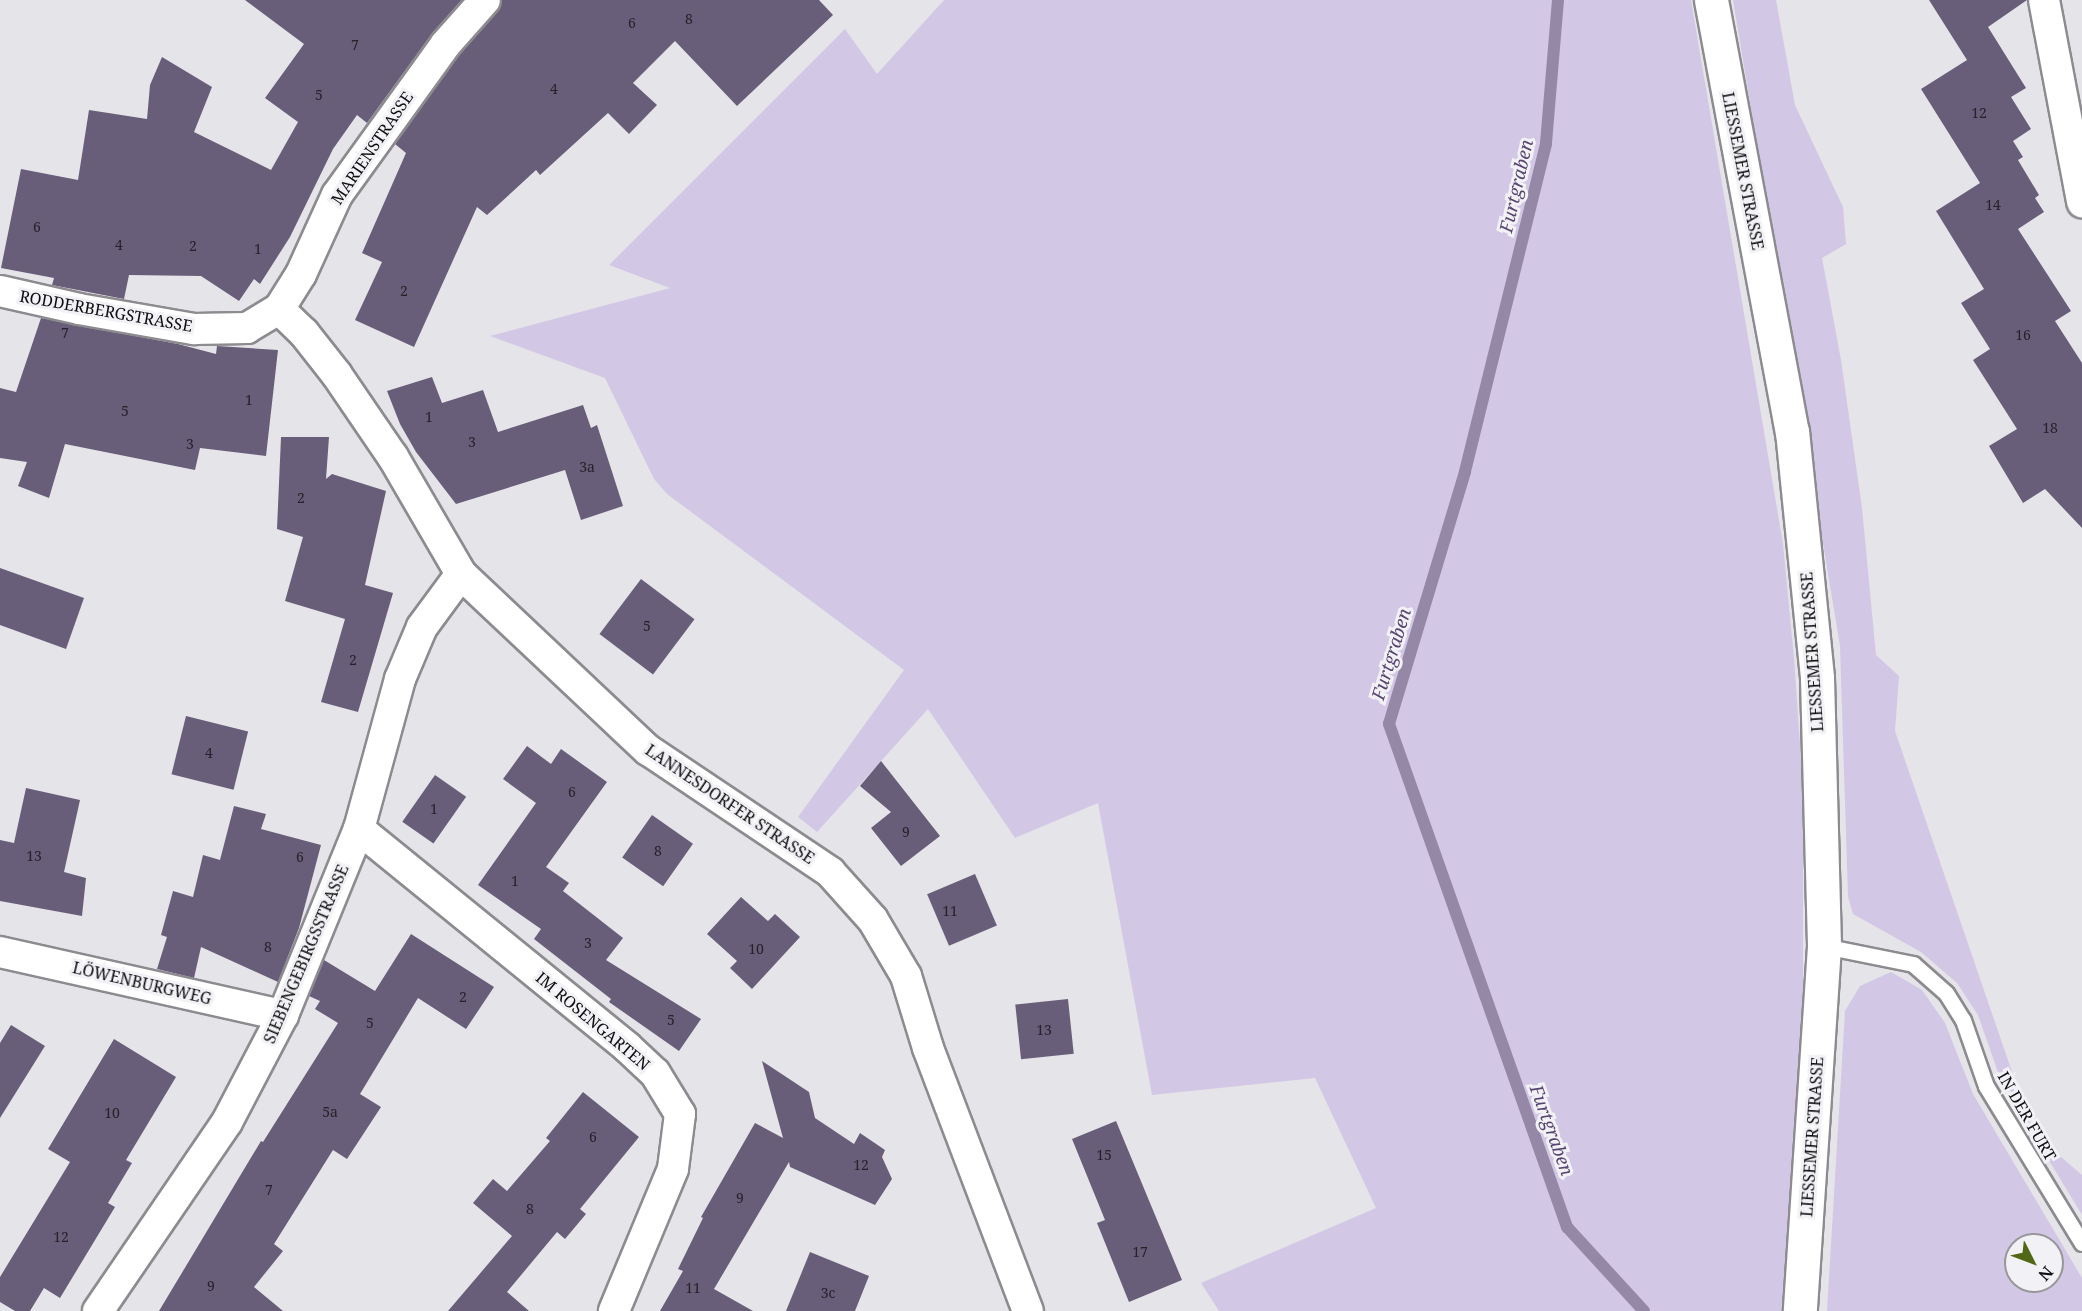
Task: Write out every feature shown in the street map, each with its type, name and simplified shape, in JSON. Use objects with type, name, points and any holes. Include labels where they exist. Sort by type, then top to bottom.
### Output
[{"type":"street","name":"MARIENSTRASSE","points":[[279,309],[301,274],[337,195],[438,54],[485,0]]},
{"type":"street","name":"LIESSEMER STRASSE","points":[[1711,0],[1792,431],[1816,678],[1824,946],[1800,1311]]},
{"type":"street","points":[[2044,0],[2082,202]]},
{"type":"street","name":"RODDERBERGSTRASSE","points":[[0,291],[79,309],[194,329],[248,328],[279,309]]},
{"type":"street","name":"LANNESDORFER STRASSE","points":[[279,309],[304,333],[337,375],[393,457],[461,573],[648,750],[830,872],[873,920],[906,976],[928,1048],[1028,1311]]},
{"type":"street","name":"SIEBENGEBIRGSSTRASSE","points":[[101,1310],[227,1122],[284,1015],[359,829],[400,679],[422,627],[461,573]]},
{"type":"street","name":"IM ROSENGARTEN","points":[[359,829],[627,1047],[655,1073],[680,1114],[673,1169],[614,1311]]},
{"type":"street","name":"LÖWENBURGWEG","points":[[0,952],[284,1015]]},
{"type":"lane","name":"IN DER FURT","points":[[1824,946],[1913,964],[1946,993],[1963,1020],[1986,1086],[2082,1243]]},
{"type":"shaded area","points":[[944,0],[1691,0],[1783,544],[1794,658],[1803,788],[1803,998],[1782,1311],[1219,1311],[1201,1283],[1376,1208],[1315,1078],[1152,1095],[1098,803],[1015,838],[928,709],[817,832],[798,817],[904,670],[667,494],[654,479],[605,378],[490,336],[670,288],[609,265],[845,29],[877,74]]},
{"type":"shaded area","points":[[1733,0],[1776,0],[1795,105],[1843,207],[1846,244],[1822,258],[1841,360],[1862,508],[1876,655],[1899,676],[1895,731],[2033,1133],[2082,1175],[2082,1215],[2001,1081],[1978,1015],[1957,983],[1921,952],[1853,914],[1848,897],[1840,646]]},
{"type":"shaded area","points":[[1891,972],[1922,990],[1945,1023],[1973,1094],[2055,1233],[2004,1233],[2004,1293],[2064,1293],[2064,1248],[2082,1278],[2082,1311],[1827,1311],[1845,1011],[1860,986]]},
{"type":"building","points":[[245,0],[462,0],[431,35],[367,123],[357,115],[333,149],[290,237],[260,284],[254,279],[239,301],[201,276],[129,275],[124,299],[52,285],[54,278],[1,268],[21,169],[78,180],[89,110],[147,119],[150,85],[162,57],[212,87],[194,132],[271,170],[298,122],[265,98],[304,44]]},
{"type":"building","points":[[502,0],[819,0],[833,15],[737,106],[675,41],[633,83],[657,105],[629,134],[608,113],[540,175],[536,170],[487,215],[477,207],[414,347],[355,320],[382,262],[362,253],[406,153],[395,144],[458,56],[498,11]]},
{"type":"building","points":[[1929,0],[2027,0],[1988,27],[2026,88],[2011,97],[2031,129],[2013,141],[2023,157],[2018,160],[2039,195],[2035,198],[2044,212],[2018,229],[2071,311],[2055,321],[2082,363],[2082,528],[2045,489],[2023,503],[1989,446],[2017,429],[1973,360],[1990,349],[1961,303],[1984,289],[1936,211],[1980,183],[1921,89],[1967,60]]},
{"type":"building","points":[[41,318],[178,344],[216,354],[217,346],[278,350],[266,456],[200,448],[195,470],[65,444],[49,498],[18,486],[27,462],[0,458],[0,388],[16,392]]},
{"type":"building","points":[[432,377],[442,403],[483,390],[498,432],[583,405],[591,428],[597,425],[623,506],[581,520],[565,470],[456,504],[416,452],[400,424],[387,391]]},
{"type":"building","points":[[281,437],[329,437],[326,479],[332,474],[386,491],[365,585],[393,593],[358,712],[321,702],[345,619],[285,601],[303,537],[277,529]]},
{"type":"building","points":[[0,568],[84,598],[66,649],[0,625]]},
{"type":"building","points":[[641,579],[695,619],[653,674],[599,634]]},
{"type":"building","points":[[186,716],[248,731],[234,790],[171,774]]},
{"type":"building","points":[[527,746],[551,764],[561,749],[607,782],[546,867],[569,883],[563,891],[623,938],[606,960],[701,1019],[679,1051],[609,1002],[611,999],[534,939],[541,929],[478,885],[536,803],[503,779]]},
{"type":"building","points":[[881,761],[940,836],[901,866],[871,828],[891,812],[860,786]]},
{"type":"building","points":[[435,775],[466,797],[433,843],[402,822]]},
{"type":"building","points":[[26,788],[80,800],[64,872],[86,878],[82,916],[0,901],[0,840],[14,843]]},
{"type":"building","points":[[234,806],[266,814],[261,829],[321,845],[299,928],[278,982],[201,947],[194,978],[157,969],[167,937],[161,935],[173,891],[193,897],[203,855],[220,860]]},
{"type":"building","points":[[652,815],[693,844],[663,886],[622,858]]},
{"type":"building","points":[[975,874],[997,926],[949,946],[927,894]]},
{"type":"building","points":[[741,897],[768,921],[775,914],[800,937],[752,989],[730,968],[737,961],[707,934]]},
{"type":"building","points":[[411,934],[494,987],[466,1029],[418,998],[360,1094],[381,1107],[347,1159],[333,1150],[274,1244],[283,1251],[254,1287],[283,1311],[159,1311],[261,1141],[263,1142],[338,1023],[315,1009],[320,1001],[309,996],[324,960],[375,991]]},
{"type":"building","points":[[1068,999],[1074,1054],[1021,1059],[1015,1005]]},
{"type":"building","points":[[11,1025],[45,1046],[0,1118],[0,1043]]},
{"type":"building","points":[[114,1039],[176,1077],[126,1160],[132,1163],[108,1203],[115,1207],[60,1298],[44,1288],[30,1311],[15,1311],[0,1302],[0,1277],[70,1162],[48,1149]]},
{"type":"building","points":[[762,1061],[809,1092],[815,1118],[854,1144],[860,1133],[885,1150],[882,1157],[892,1179],[875,1205],[790,1167],[789,1162],[714,1289],[753,1311],[660,1311],[683,1271],[678,1269],[703,1218],[701,1217],[755,1123],[783,1138]]},
{"type":"building","points":[[583,1092],[639,1137],[580,1209],[586,1214],[565,1239],[557,1232],[507,1292],[529,1311],[448,1311],[512,1236],[473,1203],[493,1179],[507,1191],[550,1141],[546,1138]]},
{"type":"building","points":[[1116,1121],[1182,1280],[1129,1302],[1097,1223],[1105,1220],[1072,1139]]},
{"type":"building","points":[[810,1252],[869,1276],[855,1311],[786,1311]]},
{"type":"waterway","name":"Furtgraben","points":[[1558,0],[1546,144],[1465,472],[1389,724],[1567,1227],[1644,1311]]}]
